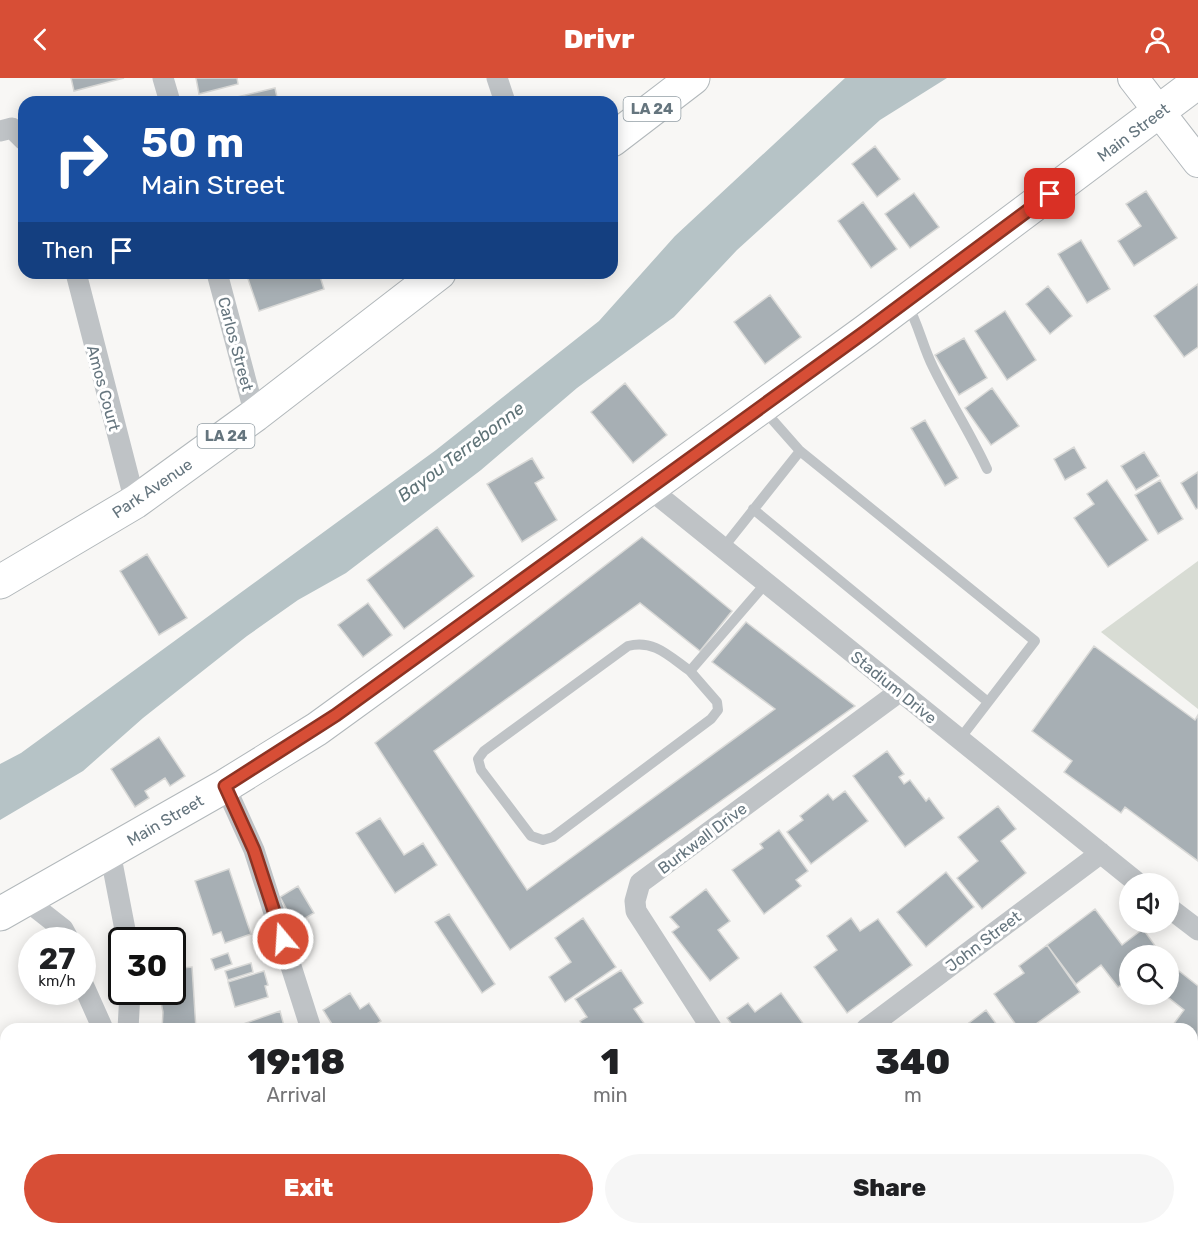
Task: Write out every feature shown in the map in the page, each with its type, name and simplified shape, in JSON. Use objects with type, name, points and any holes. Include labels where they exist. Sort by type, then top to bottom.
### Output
[{"type":"main road","name":"LA 24","points":[[618,135],[693,78]]},
{"type":"main road","name":"Main Street","points":[[13,907],[225,786],[317,729],[650,489],[1198,82]]},
{"type":"main road","name":"Park Avenue","points":[[0,582],[135,502],[255,415],[432,279]]},
{"type":"street","points":[[163,78],[168,96]]},
{"type":"street","points":[[497,78],[503,96]]},
{"type":"street","points":[[1133,78],[1198,162]]},
{"type":"street","points":[[0,131],[12,128],[18,134]]},
{"type":"street","name":"Amos Court","points":[[78,279],[135,502]]},
{"type":"street","name":"Carlos Street","points":[[218,279],[255,415]]},
{"type":"street","name":"Stadium Drive","points":[[650,489],[1126,873]]},
{"type":"street","name":"Burkwall Drive","points":[[708,1023],[636,911],[640,883],[899,692]]},
{"type":"street","points":[[225,786],[254,850],[309,1023]]},
{"type":"street","points":[[110,852],[124,927]]},
{"type":"street","name":"John Street","points":[[874,1023],[1101,853]]},
{"type":"street","points":[[13,907],[58,927]]},
{"type":"street","points":[[1179,915],[1198,930]]},
{"type":"street","points":[[92,1005],[100,1023]]},
{"type":"street","points":[[128,1023],[129,1005]]},
{"type":"lane","points":[[905,301],[919,325],[925,350],[934,369],[972,434],[987,469]]},
{"type":"lane","points":[[760,406],[800,451],[1035,641],[959,740]]},
{"type":"lane","points":[[723,548],[800,451]]},
{"type":"lane","points":[[753,509],[988,702]]},
{"type":"lane","points":[[690,671],[766,583]]},
{"type":"lane","points":[[640,643],[652,645],[690,671],[717,702],[718,710],[711,719],[553,837],[543,840],[531,836],[481,770],[478,759],[484,751],[628,646],[640,643]]},
{"type":"shaded area","points":[[1198,561],[1198,709],[1101,632]]},
{"type":"water","name":"Bayou Terrebonne","points":[[845,78],[947,78],[880,120],[737,250],[674,317],[577,388],[481,470],[346,573],[298,600],[247,636],[143,718],[83,771],[0,820],[0,764],[21,753],[436,450],[599,321],[675,236]]},
{"type":"building","points":[[71,78],[124,78],[74,91]]},
{"type":"building","points":[[196,78],[237,78],[238,84],[199,94]]},
{"type":"building","points":[[275,88],[277,96],[241,96]]},
{"type":"building","points":[[875,146],[900,179],[877,197],[852,164]]},
{"type":"building","points":[[1146,191],[1177,238],[1134,266],[1118,241],[1141,226],[1126,204]]},
{"type":"building","points":[[914,193],[939,227],[910,248],[885,214]]},
{"type":"building","points":[[863,202],[897,249],[871,268],[838,221]]},
{"type":"building","points":[[1081,240],[1110,289],[1087,303],[1058,254]]},
{"type":"building","points":[[248,279],[321,279],[324,289],[259,311]]},
{"type":"building","points":[[1198,284],[1198,347],[1184,357],[1154,316]]},
{"type":"building","points":[[1048,286],[1072,316],[1050,334],[1026,304]]},
{"type":"building","points":[[770,295],[801,337],[765,364],[734,322]]},
{"type":"building","points":[[1005,311],[1036,360],[1007,380],[975,331]]},
{"type":"building","points":[[964,338],[987,378],[959,395],[935,355]]},
{"type":"building","points":[[625,383],[667,435],[633,463],[591,412]]},
{"type":"building","points":[[992,388],[1019,426],[991,445],[965,408]]},
{"type":"building","points":[[925,420],[958,478],[945,486],[911,428]]},
{"type":"building","points":[[1074,447],[1086,468],[1065,480],[1054,459]]},
{"type":"building","points":[[1144,452],[1159,476],[1136,490],[1121,466]]},
{"type":"building","points":[[532,458],[544,478],[535,483],[557,520],[522,542],[487,484]]},
{"type":"building","points":[[1198,472],[1198,508],[1196,509],[1181,483]]},
{"type":"building","points":[[1107,480],[1148,540],[1108,567],[1074,518],[1094,504],[1087,494]]},
{"type":"building","points":[[1160,480],[1183,519],[1158,534],[1135,495]]},
{"type":"building","points":[[437,527],[474,576],[404,629],[367,580]]},
{"type":"building","points":[[642,537],[732,611],[700,651],[640,603],[434,751],[527,890],[775,709],[712,662],[746,622],[855,706],[510,950],[375,743]]},
{"type":"building","points":[[147,554],[187,618],[159,635],[120,571]]},
{"type":"building","points":[[368,603],[392,635],[363,657],[338,625]]},
{"type":"building","points":[[1094,646],[1195,720],[1198,715],[1198,861],[1125,807],[1121,813],[1064,772],[1072,761],[1032,731]]},
{"type":"building","points":[[159,737],[185,776],[170,786],[165,778],[145,791],[149,798],[135,807],[111,769]]},
{"type":"building","points":[[887,751],[904,774],[899,777],[904,784],[910,780],[926,801],[929,798],[944,818],[905,847],[853,776]]},
{"type":"building","points":[[845,791],[868,821],[811,864],[787,832],[803,820],[800,816],[828,794],[833,800]]},
{"type":"building","points":[[998,806],[1016,829],[1001,841],[1026,873],[982,909],[957,878],[978,861],[958,837]]},
{"type":"building","points":[[380,818],[404,855],[423,843],[437,865],[395,893],[356,833]]},
{"type":"building","points":[[779,830],[808,871],[796,880],[801,886],[764,914],[732,870],[763,848],[760,844]]},
{"type":"building","points":[[229,869],[251,934],[225,943],[221,932],[213,935],[195,881]]},
{"type":"building","points":[[946,872],[974,907],[926,947],[897,912]]},
{"type":"building","points":[[298,886],[314,913],[295,924],[280,897]]},
{"type":"building","points":[[706,889],[730,921],[718,930],[739,958],[710,981],[672,932],[679,927],[670,917]]},
{"type":"building","points":[[1095,909],[1122,945],[1119,945],[1119,986],[1101,965],[1076,984],[1047,945]]},
{"type":"building","points":[[449,914],[495,984],[482,993],[435,922]]},
{"type":"building","points":[[583,918],[616,967],[565,1002],[549,977],[571,962],[555,938]]},
{"type":"building","points":[[851,918],[860,931],[878,919],[912,965],[847,1013],[814,967],[837,950],[827,936]]},
{"type":"building","points":[[1138,933],[1146,933],[1155,945],[1122,945]]},
{"type":"building","points":[[1047,945],[1080,992],[1037,1023],[1015,1023],[994,994],[1024,973],[1019,966]]},
{"type":"building","points":[[228,953],[232,964],[215,970],[211,959]]},
{"type":"building","points":[[251,963],[253,972],[228,980],[225,971]]},
{"type":"building","points":[[192,967],[196,1023],[162,1023],[162,1005],[186,1005],[186,968]]},
{"type":"building","points":[[621,970],[643,1003],[634,1009],[644,1023],[581,1023],[580,1021],[587,1017],[575,999]]},
{"type":"building","points":[[264,971],[268,985],[265,986],[268,997],[235,1007],[228,982]]},
{"type":"building","points":[[1179,971],[1198,986],[1198,1023],[1174,1023],[1184,1010],[1178,1005]]},
{"type":"building","points":[[350,993],[360,1009],[369,1003],[381,1021],[378,1023],[331,1023],[323,1010]]},
{"type":"building","points":[[781,993],[803,1023],[731,1023],[727,1018],[748,1003],[755,1012]]},
{"type":"building","points":[[986,1010],[996,1023],[969,1023]]},
{"type":"building","points":[[280,1011],[283,1023],[246,1023]]},
{"type":"route","points":[[283,939],[254,850],[225,786],[317,729],[650,489],[1050,194]]}]
